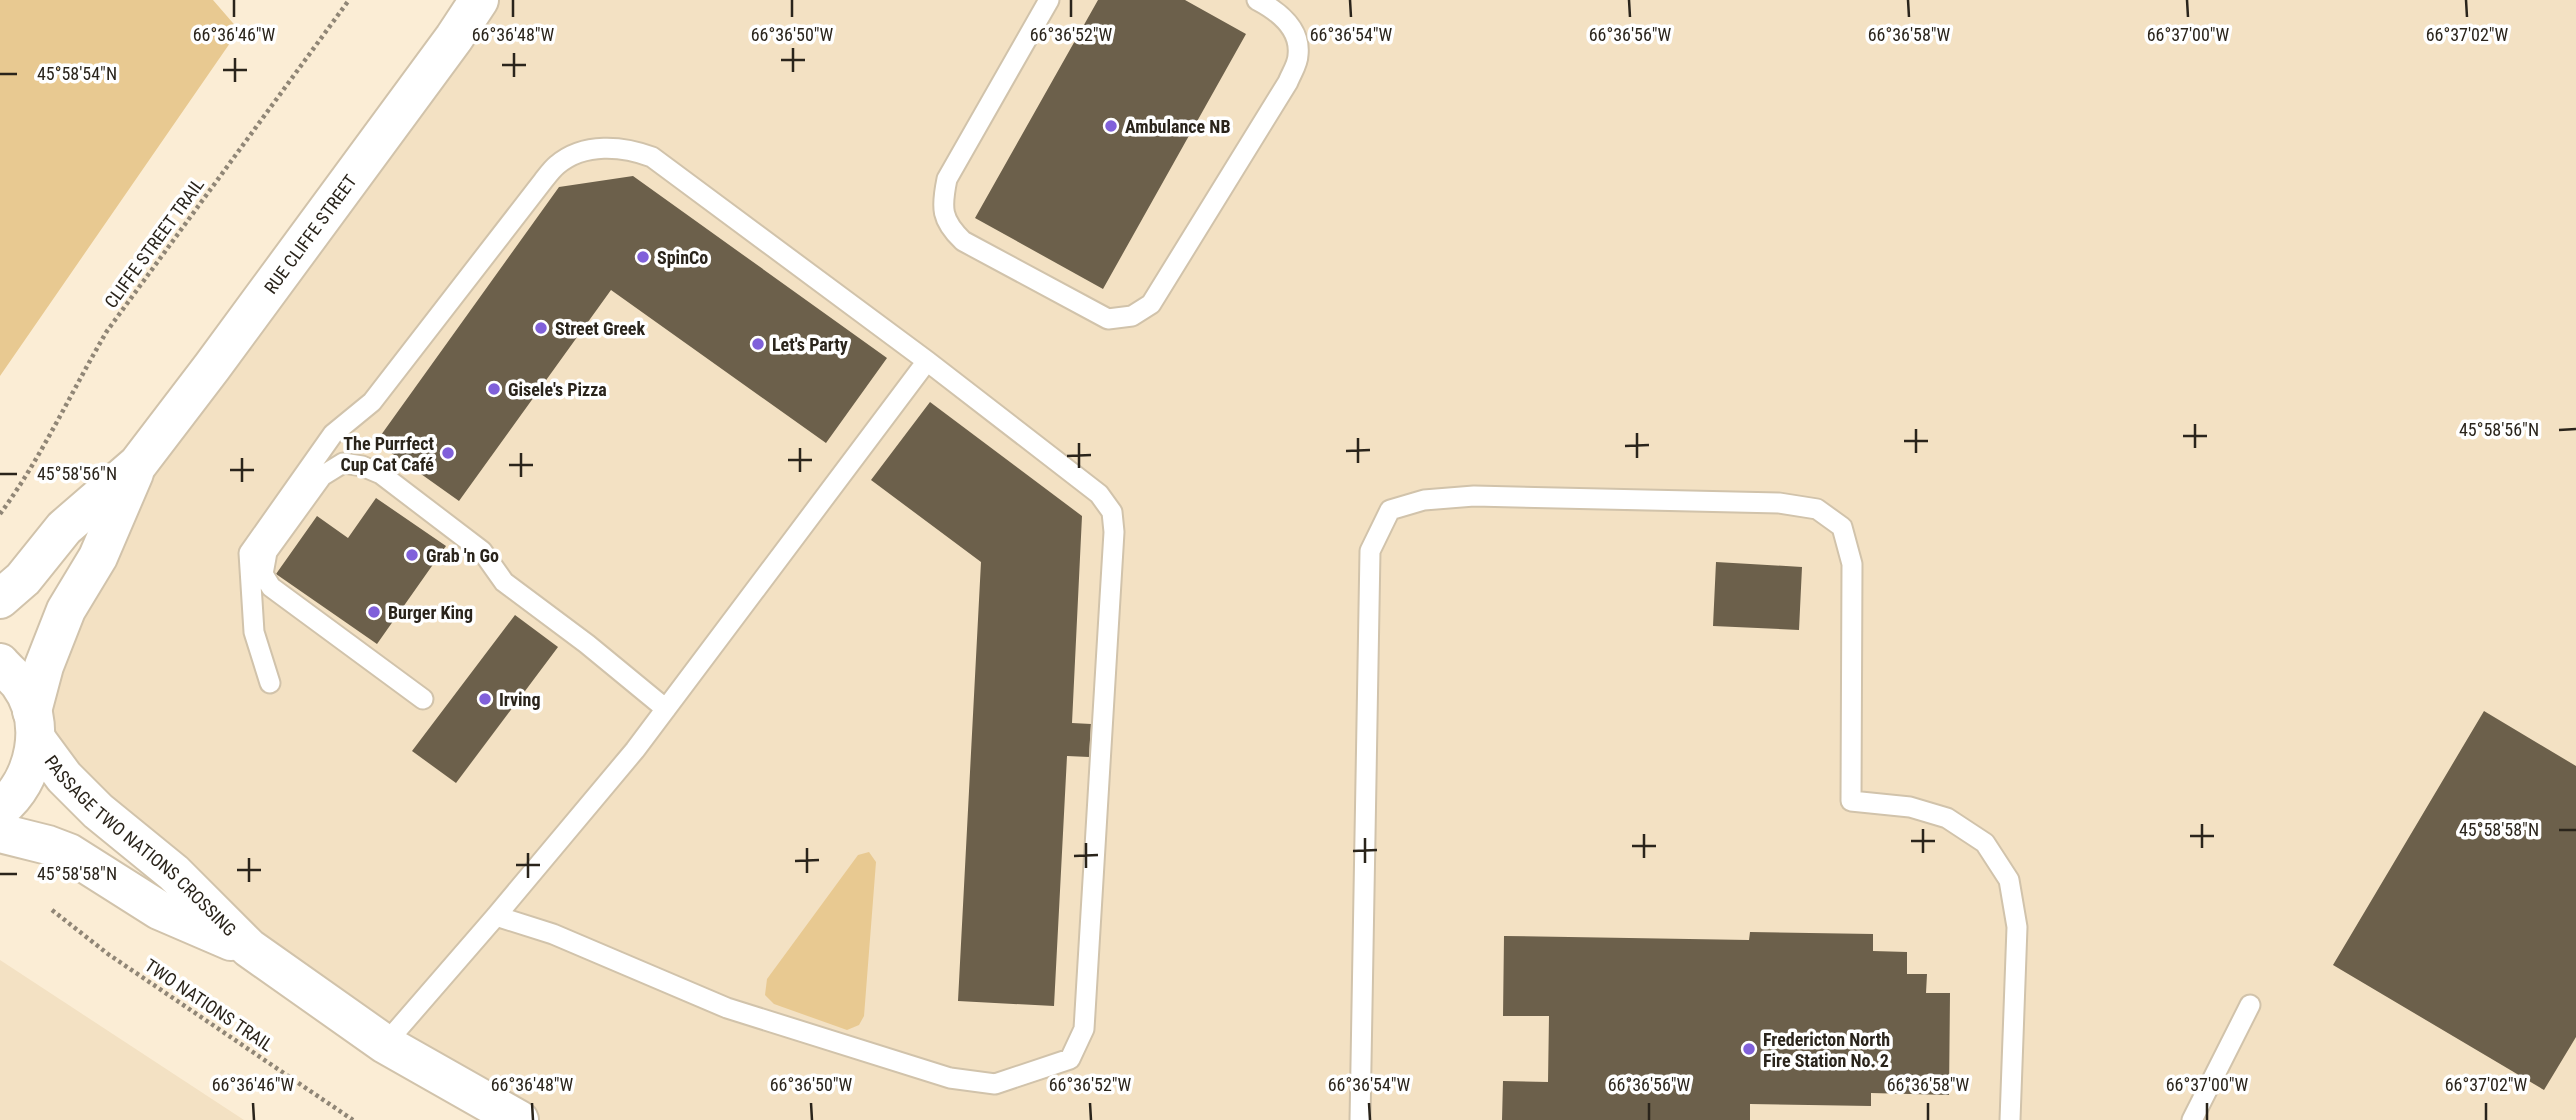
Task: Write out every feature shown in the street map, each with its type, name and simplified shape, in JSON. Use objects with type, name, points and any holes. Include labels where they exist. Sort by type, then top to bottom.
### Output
[{"type":"main road","name":"RUE CLIFFE STREET","points":[[0,599],[23,579],[64,528],[138,464],[285,269],[479,0]]},
{"type":"main road","name":"RUE CLIFFE STREET","points":[[0,809],[9,802],[23,783],[32,762],[34,725],[44,666],[66,610],[98,557],[138,464]]},
{"type":"main road","name":"PASSAGE TWO NATIONS CROSSING","points":[[0,663],[20,684],[34,725],[64,777],[90,803],[174,873],[249,948],[385,1044],[519,1120]]},
{"type":"main road","name":"PASSAGE TWO NATIONS CROSSING","points":[[0,833],[69,853],[159,910],[249,948]]},
{"type":"lane","points":[[1048,0],[947,179],[942,202],[947,226],[963,241],[1108,318],[1132,316],[1151,304],[1288,82],[1298,55],[1293,29],[1276,10],[1257,0]]},
{"type":"lane","points":[[270,683],[254,632],[249,552],[333,434],[372,402],[543,181],[558,164],[581,152],[607,148],[632,150],[652,157],[927,361],[1099,495],[1112,512],[1114,532],[1084,1029],[1070,1059],[995,1083],[950,1078],[727,1007],[553,934],[496,916]]},
{"type":"lane","points":[[385,1044],[635,750],[927,361]]},
{"type":"lane","points":[[423,699],[271,587],[263,574],[267,551],[322,476],[343,463],[362,466],[381,474],[482,551],[505,582],[587,644],[666,709]]},
{"type":"lane","points":[[1360,1120],[1370,551],[1390,510],[1424,500],[1474,496],[1779,503],[1817,509],[1842,527],[1852,564],[1851,801],[1910,807],[1947,818],[1985,843],[2008,880],[2017,927],[2010,1120]]},
{"type":"lane","points":[[2192,1120],[2250,1005]]},
{"type":"path","name":"CLIFFE STREET TRAIL","points":[[0,514],[27,477],[76,383],[107,331],[349,0]]},
{"type":"path","name":"TWO NATIONS TRAIL","points":[[52,910],[108,954],[353,1120]]},
{"type":"shaded area","points":[[0,0],[213,0],[239,30],[0,376]]},
{"type":"shaded area","points":[[479,0],[2576,0],[2576,1120],[519,1120],[385,1044],[36,739],[138,464]]},
{"type":"shaded area","points":[[869,852],[876,862],[864,1016],[859,1025],[847,1030],[774,1004],[765,995],[767,979],[858,855]]},
{"type":"shaded area","points":[[0,960],[244,1120],[0,1120]]},
{"type":"building","name":"Ambulance NB","points":[[1098,0],[1185,0],[1246,34],[1103,289],[975,218]]},
{"type":"building","points":[[633,176],[887,358],[826,443],[611,290],[459,501],[376,442],[559,187]]},
{"type":"building","points":[[930,402],[1082,516],[1072,723],[1091,724],[1089,757],[1067,756],[1054,1006],[958,1001],[981,562],[871,480]]},
{"type":"building","points":[[376,498],[446,546],[377,644],[276,574],[317,516],[348,538]]},
{"type":"building","points":[[1716,562],[1802,567],[1799,630],[1713,626]]},
{"type":"building","name":"Irving","points":[[515,615],[558,647],[456,783],[412,751]]},
{"type":"building","points":[[2484,711],[2576,766],[2576,1037],[2544,1090],[2333,965]]},
{"type":"building","name":"Fredericton North Fire Station No. 2","points":[[1750,932],[1873,934],[1873,951],[1907,952],[1907,974],[1927,974],[1926,993],[1950,993],[1949,1095],[1871,1093],[1871,1106],[1750,1104],[1750,1120],[1502,1120],[1503,1081],[1548,1082],[1549,1016],[1503,1016],[1504,936],[1749,940]]},
{"type":"place","name":"Ambulance NB","points":[[1111,126]]},
{"type":"place","name":"SpinCo","points":[[643,257]]},
{"type":"place","name":"Street Greek","points":[[541,328]]},
{"type":"place","name":"Let's Party","points":[[758,344]]},
{"type":"place","name":"Gisele's Pizza","points":[[494,389]]},
{"type":"place","name":"The Purrfect Cup Cat Café","points":[[448,453]]},
{"type":"place","name":"Grab 'n Go","points":[[412,555]]},
{"type":"place","name":"Burger King","points":[[374,612]]},
{"type":"place","name":"Irving","points":[[485,699]]},
{"type":"place","name":"Fredericton North Fire Station No. 2","points":[[1749,1049]]}]
